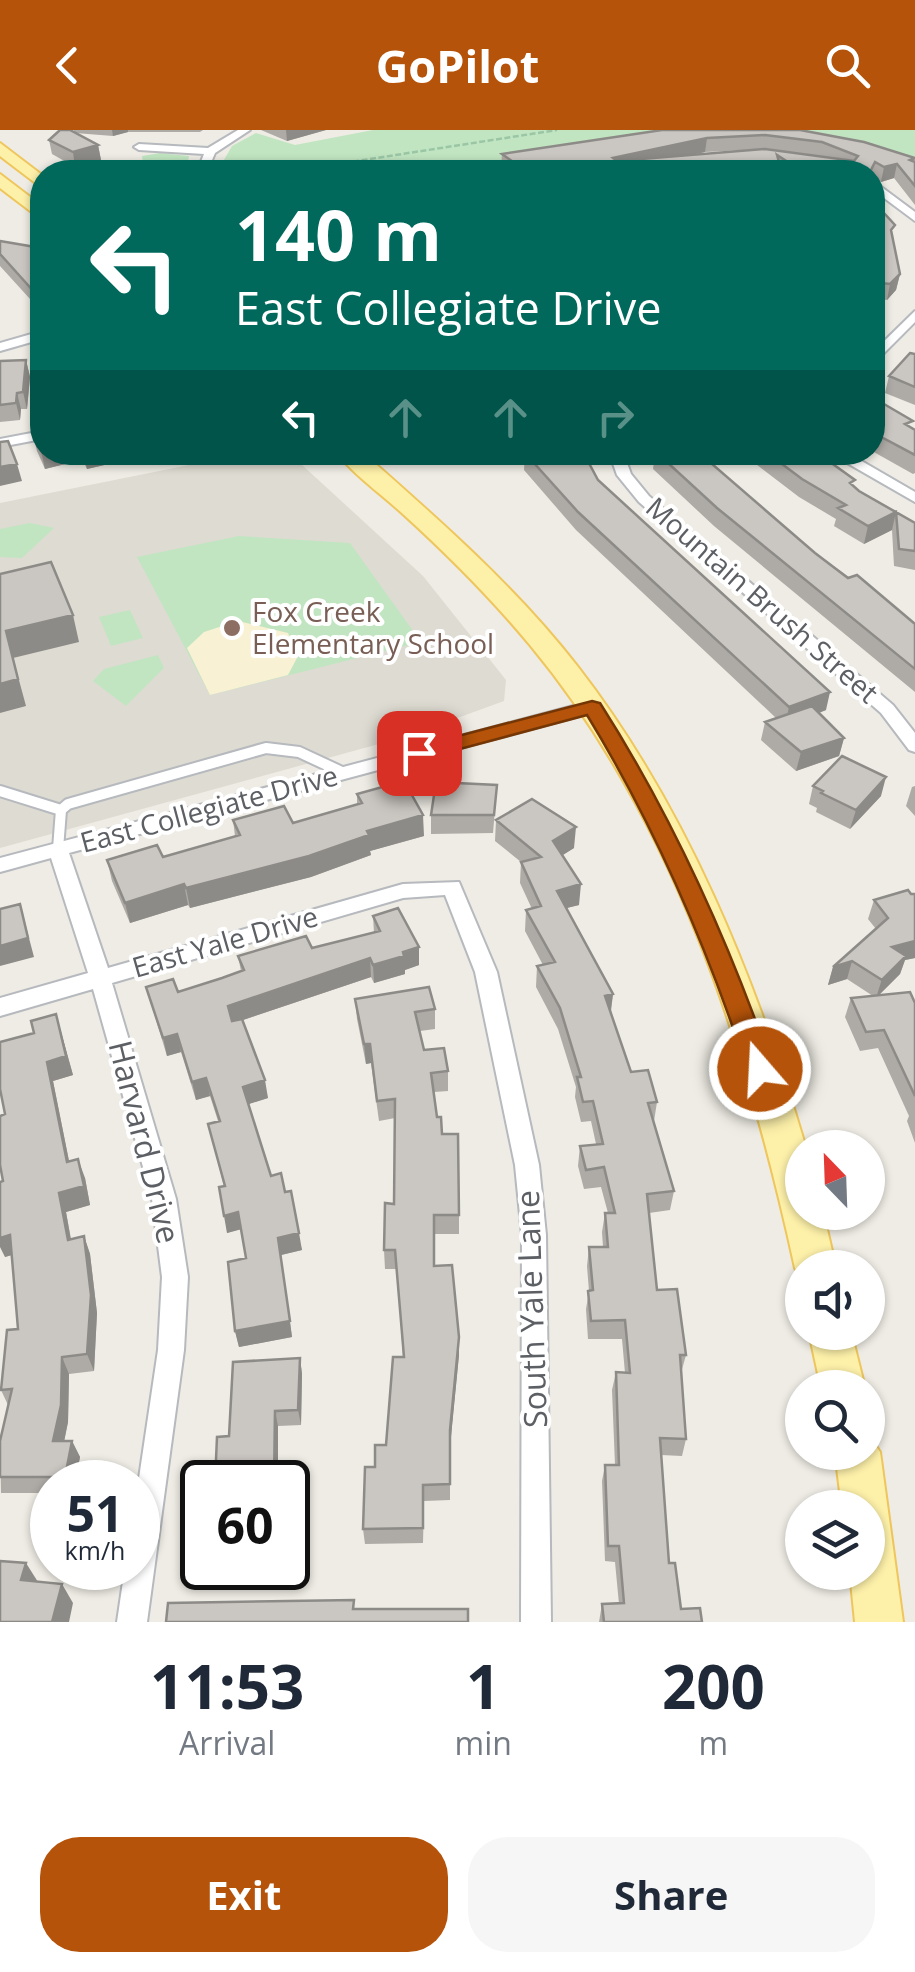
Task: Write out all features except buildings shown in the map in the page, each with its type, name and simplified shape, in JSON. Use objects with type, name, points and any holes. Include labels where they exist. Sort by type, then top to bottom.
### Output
[{"type":"main road","points":[[0,148],[30,173]]},
{"type":"main road","points":[[0,179],[30,205]]},
{"type":"main road","points":[[362,465],[441,534],[536,636],[592,707],[637,780],[722,955],[785,1143]]},
{"type":"main road","points":[[875,1590],[879,1622]]},
{"type":"street","points":[[139,147],[210,151],[245,130]]},
{"type":"street","points":[[207,160],[210,151]]},
{"type":"street","points":[[885,193],[913,212]]},
{"type":"street","points":[[885,348],[915,316]]},
{"type":"street","points":[[0,347],[30,338]]},
{"type":"street","points":[[885,359],[897,360]]},
{"type":"street","points":[[0,443],[30,437]]},
{"type":"street","name":"Mountain Brush Street","points":[[621,465],[644,499],[886,708],[914,746]]},
{"type":"street","points":[[858,465],[915,498]]},
{"type":"street","name":"East Collegiate Drive","points":[[0,864],[592,707]]},
{"type":"street","name":"Harvard Drive","points":[[58,849],[100,976],[164,1198],[175,1277],[171,1350],[132,1622]]},
{"type":"street","name":"East Yale Drive","points":[[0,1007],[403,892],[452,887]]},
{"type":"street","name":"South Yale Lane","points":[[452,887],[486,972],[527,1165],[534,1234],[536,1622]]},
{"type":"lane","points":[[58,849],[61,810],[68,804],[266,748],[299,752],[344,773]]},
{"type":"lane","points":[[0,791],[61,810]]},
{"type":"path","points":[[364,160],[558,130]]},
{"type":"shaded area","name":"Fox Creek Elementary School","points":[[189,465],[302,465],[423,576],[506,680],[504,701],[408,736],[0,848],[0,503]]},
{"type":"green space","points":[[373,130],[705,130],[512,160],[224,160],[232,146],[256,133],[295,145]]},
{"type":"green space","points":[[765,130],[915,130],[915,159],[845,138]]},
{"type":"green space","points":[[142,156],[189,156],[188,160],[143,160]]},
{"type":"green space","points":[[30,523],[54,528],[22,558],[0,557],[0,529]]},
{"type":"green space","points":[[239,536],[350,543],[421,642],[210,695],[137,557]]},
{"type":"green space","points":[[130,610],[143,638],[111,646],[99,617]]},
{"type":"green space","points":[[158,655],[164,668],[126,706],[93,681],[104,669]]},
{"type":"sand","points":[[238,621],[288,633],[298,656],[288,675],[210,695],[187,648],[204,632]]},
{"type":"place","name":"Fox Creek Elementary School","points":[[232,628]]},
{"type":"route","points":[[419,753],[592,707],[637,780],[684,872],[722,955],[760,1069]]}]
